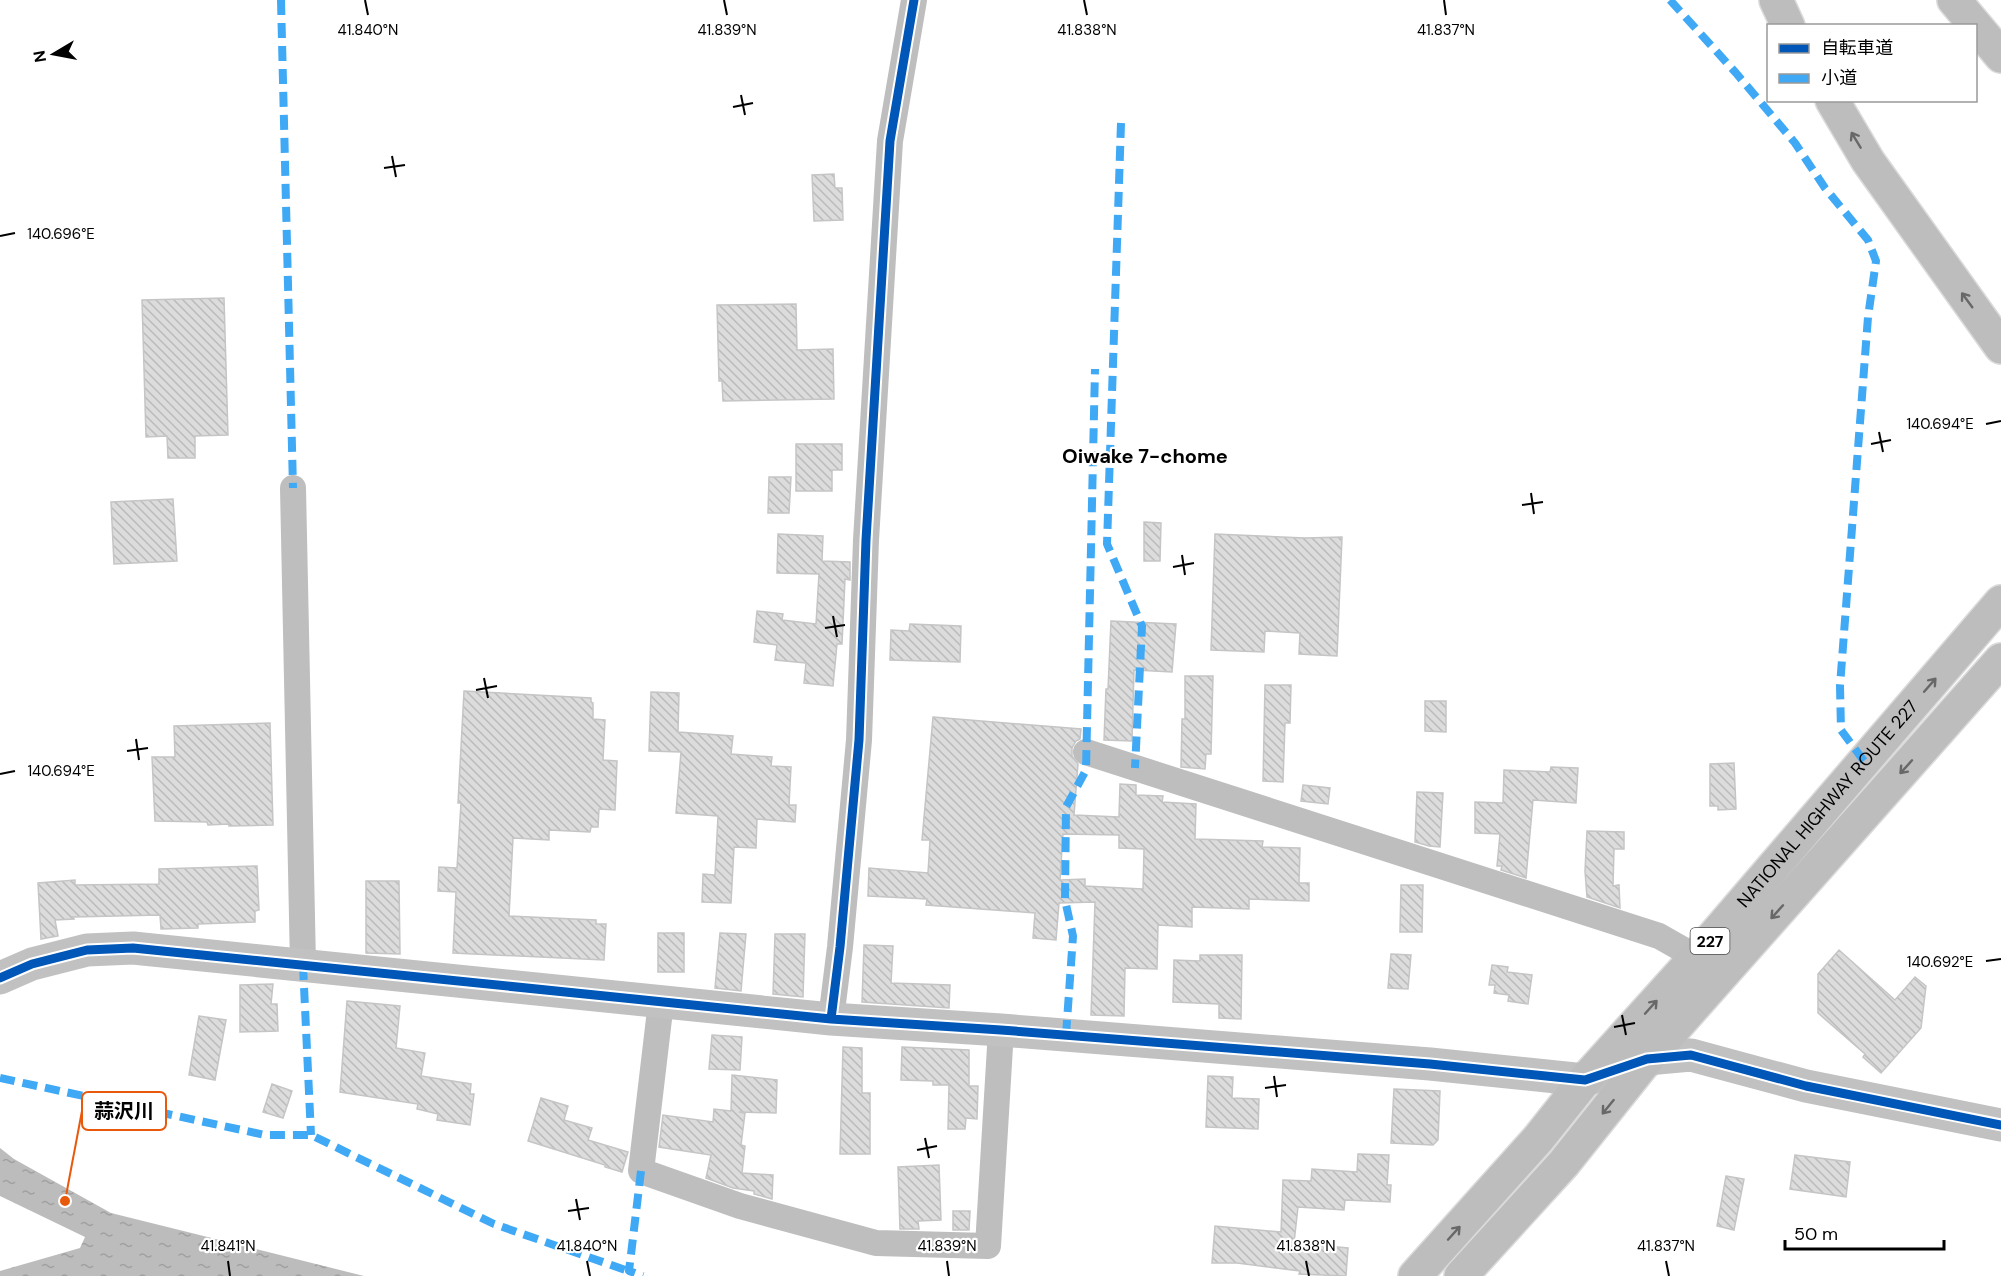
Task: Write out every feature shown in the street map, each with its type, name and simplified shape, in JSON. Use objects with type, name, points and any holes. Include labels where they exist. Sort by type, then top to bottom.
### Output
[{"type":"highway","points":[[1776,0],[1787,24]]},
{"type":"highway","points":[[1954,0],[1974,24]]},
{"type":"highway","points":[[1977,27],[2001,56]]},
{"type":"highway","points":[[1833,102],[1869,161],[2001,347]]},
{"type":"highway","name":"NATIONAL HIGHWAY ROUTE 227","points":[[1415,1276],[1538,1139],[1585,1080],[1696,957],[2001,602]]},
{"type":"highway","name":"NATIONAL HIGHWAY ROUTE 227","points":[[1461,1276],[1564,1163],[1647,1059],[2001,660]]},
{"type":"street","points":[[831,1020],[859,740],[866,540],[890,141],[914,0]]},
{"type":"street","points":[[293,488],[303,964]]},
{"type":"street","points":[[1086,752],[1659,936],[1696,957]]},
{"type":"street","points":[[0,978],[32,964],[87,950],[133,948],[831,1020],[1001,1030],[1431,1064],[1585,1080],[1647,1059],[1691,1055],[1806,1086],[2001,1125]]},
{"type":"street","points":[[661,1002],[641,1171],[740,1206],[876,1243],[988,1246],[1001,1030]]},
{"type":"water","points":[[0,1148],[14,1159],[111,1213],[364,1276],[0,1276],[0,1271],[80,1248],[85,1237],[0,1196]]},
{"type":"building","points":[[834,174],[835,188],[842,188],[843,220],[814,221],[812,175]]},
{"type":"building","points":[[224,298],[228,435],[195,436],[195,458],[168,458],[167,436],[146,437],[142,300]]},
{"type":"building","points":[[796,304],[797,350],[833,349],[834,399],[723,401],[722,381],[719,381],[717,305]]},
{"type":"building","points":[[796,444],[842,444],[842,470],[832,470],[832,491],[796,491]]},
{"type":"building","points":[[769,477],[791,477],[789,513],[768,513]]},
{"type":"building","points":[[173,499],[177,561],[114,564],[111,502]]},
{"type":"building","points":[[1144,522],[1161,523],[1160,561],[1144,561]]},
{"type":"building","points":[[778,534],[823,536],[822,561],[850,562],[850,580],[845,579],[842,644],[837,644],[833,686],[804,683],[806,663],[775,660],[777,645],[754,642],[757,611],[783,614],[782,620],[816,624],[819,574],[777,573]]},
{"type":"building","points":[[1215,534],[1305,538],[1342,537],[1337,656],[1299,654],[1300,633],[1265,631],[1264,652],[1211,650]]},
{"type":"building","points":[[1111,621],[1176,624],[1172,672],[1134,670],[1132,741],[1104,740]]},
{"type":"building","points":[[910,624],[961,626],[960,662],[890,660],[891,630],[909,631]]},
{"type":"building","points":[[1185,676],[1213,676],[1211,754],[1206,754],[1205,769],[1181,767],[1182,719],[1185,719]]},
{"type":"building","points":[[1265,685],[1291,685],[1290,723],[1285,723],[1283,782],[1263,781]]},
{"type":"building","points":[[464,691],[591,698],[593,719],[605,720],[603,760],[617,761],[615,810],[599,809],[598,827],[591,827],[590,832],[549,830],[549,840],[513,838],[509,916],[596,920],[596,924],[606,924],[604,960],[453,953],[456,892],[438,891],[439,867],[457,868]]},
{"type":"building","points":[[651,692],[679,693],[678,732],[733,736],[731,754],[772,757],[771,766],[791,767],[789,805],[796,805],[795,822],[757,819],[756,848],[734,847],[731,903],[702,902],[703,874],[715,875],[718,816],[676,813],[681,752],[649,751]]},
{"type":"building","points":[[1425,701],[1446,701],[1446,732],[1425,731]]},
{"type":"building","points":[[933,717],[1081,729],[1080,739],[1072,748],[1072,756],[1078,764],[1074,815],[1119,817],[1120,784],[1136,785],[1136,795],[1163,796],[1162,802],[1196,804],[1195,839],[1263,841],[1262,847],[1300,848],[1299,883],[1309,883],[1309,901],[1249,899],[1249,909],[1192,907],[1192,927],[1158,925],[1157,969],[1125,968],[1124,1016],[1091,1015],[1095,902],[1059,903],[1056,940],[1033,938],[1035,913],[926,905],[927,899],[868,896],[869,868],[928,873],[930,840],[922,840]],"holes":[[[1063,834],[1119,835],[1119,848],[1144,849],[1143,889],[1085,886],[1085,879],[1060,880]]]},
{"type":"building","points":[[270,723],[273,825],[229,826],[229,824],[208,825],[207,822],[155,821],[152,757],[175,757],[174,726]]},
{"type":"building","points":[[1734,763],[1736,809],[1718,810],[1718,806],[1710,806],[1710,764]]},
{"type":"building","points":[[1551,767],[1578,768],[1576,803],[1533,800],[1526,878],[1501,870],[1502,866],[1497,866],[1500,834],[1475,833],[1475,802],[1503,803],[1504,770],[1550,772]]},
{"type":"building","points":[[1303,785],[1330,788],[1328,804],[1301,801]]},
{"type":"building","points":[[1417,792],[1443,793],[1440,847],[1415,842]]},
{"type":"building","points":[[1587,831],[1624,832],[1624,849],[1614,849],[1613,886],[1619,885],[1620,908],[1587,897],[1585,871]]},
{"type":"building","points":[[257,866],[259,910],[255,911],[255,922],[198,924],[198,928],[161,929],[160,915],[73,917],[74,919],[55,920],[58,936],[41,939],[38,883],[75,880],[75,885],[159,884],[159,869]]},
{"type":"building","points":[[366,881],[399,881],[400,954],[366,953]]},
{"type":"building","points":[[1401,885],[1423,885],[1422,932],[1400,932]]},
{"type":"building","points":[[658,933],[684,933],[684,972],[658,972]]},
{"type":"building","points":[[720,933],[746,934],[741,991],[715,988]]},
{"type":"building","points":[[775,934],[805,934],[803,997],[773,994]]},
{"type":"building","points":[[864,945],[893,946],[891,983],[950,985],[949,1008],[862,1002]]},
{"type":"building","points":[[1839,950],[1895,1000],[1915,977],[1926,986],[1921,1028],[1881,1073],[1863,1057],[1865,1054],[1818,1013],[1818,974]]},
{"type":"building","points":[[1391,954],[1411,955],[1408,989],[1388,988]]},
{"type":"building","points":[[1200,955],[1242,955],[1241,1019],[1219,1018],[1219,1004],[1173,1002],[1174,960],[1200,961]]},
{"type":"building","points":[[1492,965],[1508,967],[1507,972],[1532,975],[1528,1004],[1508,1001],[1509,995],[1494,993],[1495,985],[1489,985]]},
{"type":"building","points":[[273,984],[271,1004],[277,1004],[278,1031],[240,1032],[240,985]]},
{"type":"building","points":[[347,1001],[400,1006],[396,1048],[425,1053],[421,1076],[471,1084],[470,1094],[474,1094],[470,1125],[437,1120],[438,1114],[417,1109],[418,1104],[340,1092]]},
{"type":"building","points":[[199,1016],[226,1020],[215,1080],[189,1075]]},
{"type":"building","points":[[712,1035],[742,1037],[740,1070],[709,1069]]},
{"type":"building","points":[[843,1047],[862,1048],[862,1093],[870,1093],[870,1154],[840,1154]]},
{"type":"building","points":[[902,1047],[969,1050],[969,1086],[978,1086],[977,1119],[966,1118],[965,1129],[948,1129],[949,1085],[933,1085],[933,1081],[901,1080]]},
{"type":"building","points":[[732,1075],[777,1080],[776,1113],[739,1112],[745,1113],[741,1145],[745,1146],[742,1173],[773,1175],[772,1199],[754,1194],[754,1191],[733,1188],[706,1178],[711,1155],[659,1147],[663,1115],[713,1122],[714,1109],[731,1111]]},
{"type":"building","points":[[1208,1076],[1233,1077],[1232,1098],[1259,1099],[1258,1129],[1206,1127]]},
{"type":"building","points":[[272,1084],[292,1091],[283,1118],[263,1112]]},
{"type":"building","points":[[1394,1089],[1440,1091],[1438,1140],[1433,1145],[1391,1143]]},
{"type":"building","points":[[541,1098],[568,1106],[564,1120],[592,1128],[588,1140],[628,1152],[622,1172],[528,1141]]},
{"type":"building","points":[[1358,1154],[1389,1155],[1387,1185],[1391,1185],[1390,1202],[1345,1200],[1344,1210],[1298,1207],[1294,1243],[1348,1248],[1346,1276],[1299,1274],[1300,1271],[1237,1263],[1212,1263],[1215,1226],[1281,1232],[1283,1180],[1311,1181],[1312,1169],[1357,1172]]},
{"type":"building","points":[[1795,1155],[1850,1162],[1846,1197],[1790,1189]]},
{"type":"building","points":[[939,1165],[941,1220],[918,1221],[919,1229],[900,1229],[898,1167]]},
{"type":"building","points":[[1726,1176],[1744,1179],[1734,1230],[1717,1226]]},
{"type":"building","points":[[953,1211],[970,1211],[969,1230],[953,1230]]},
{"type":"marked path","points":[[281,0],[293,488]]},
{"type":"marked path","points":[[1670,0],[1795,143],[1825,188],[1868,240],[1876,261],[1868,317],[1840,686],[1841,730],[1864,761]]},
{"type":"marked path","points":[[1121,123],[1107,544],[1142,626],[1135,768]]},
{"type":"marked path","points":[[1066,1035],[1073,936],[1065,900],[1066,807],[1086,770],[1095,369]]},
{"type":"marked path","points":[[303,965],[311,1135]]},
{"type":"marked path","points":[[0,1078],[265,1135],[311,1135],[494,1224],[634,1273]]},
{"type":"marked path","points":[[641,1171],[629,1271],[643,1276]]},
{"type":"cycle path","points":[[831,1019],[859,740],[866,540],[890,141],[914,0]]},
{"type":"cycle path","points":[[0,978],[32,964],[87,950],[133,948],[831,1019],[1430,1064],[1585,1080],[1647,1059],[1691,1055],[1806,1086],[2001,1125]]},
{"type":"place","name":"蒜沢川","points":[[65,1201]]},
{"type":"district","name":"Oiwake 7-chome","points":[[1145,456]]}]
